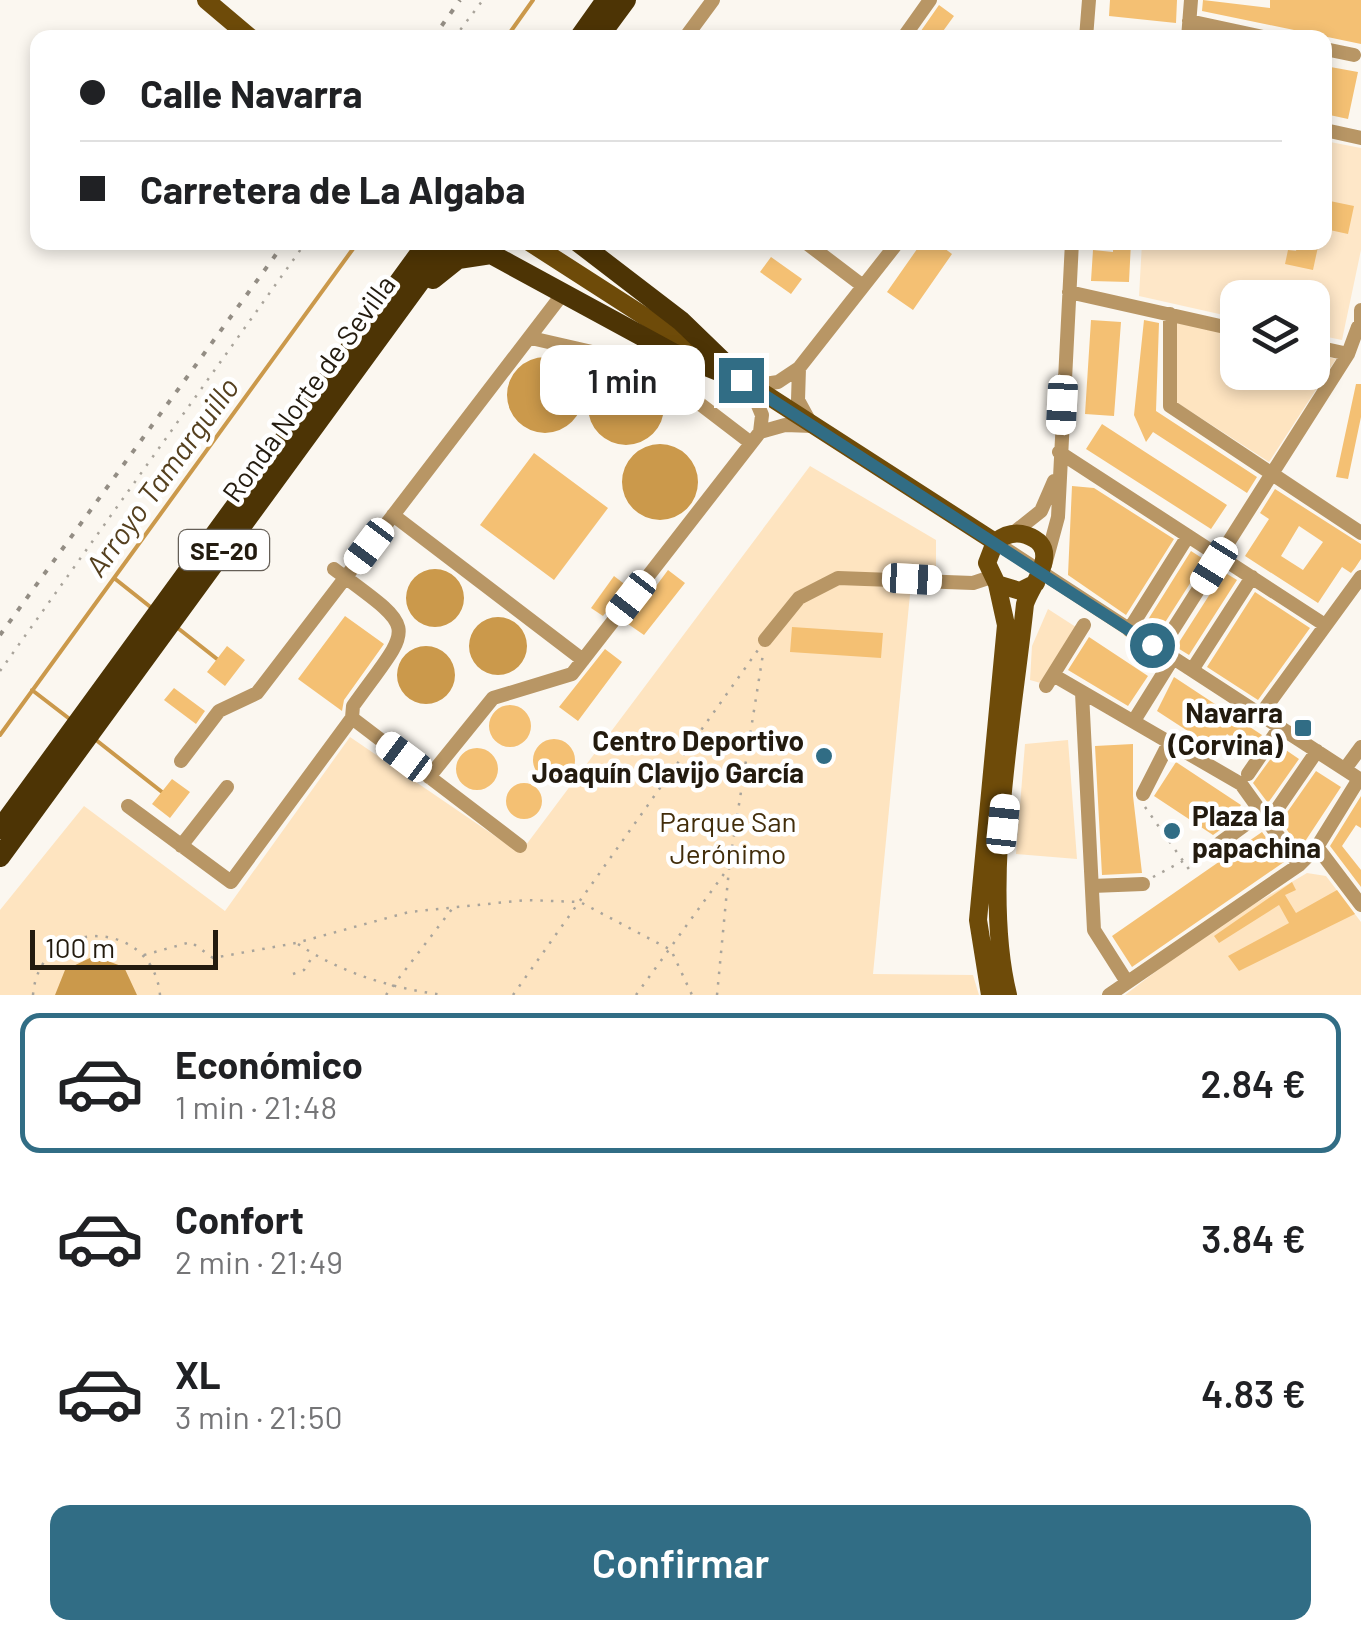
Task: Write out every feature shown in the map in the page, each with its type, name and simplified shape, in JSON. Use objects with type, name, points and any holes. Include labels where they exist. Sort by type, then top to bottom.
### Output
[{"type":"highway","points":[[587,30],[618,2]]},
{"type":"highway","points":[[604,30],[618,2]]},
{"type":"highway","name":"Ronda Norte de Sevilla","points":[[0,830],[422,250]]},
{"type":"highway","name":"Ronda Norte de Sevilla","points":[[0,857],[442,250]]},
{"type":"highway","points":[[598,250],[746,383]]},
{"type":"highway","points":[[344,384],[441,271],[458,259],[480,253],[511,261],[674,353],[746,383]]},
{"type":"main road","points":[[206,0],[242,30]]},
{"type":"main road","points":[[541,250],[961,521],[1003,538],[1027,535],[1039,544],[1041,574],[1025,604],[999,860],[999,937],[1008,995]]},
{"type":"main road","points":[[961,521],[980,543],[1006,625],[978,920],[990,995]]},
{"type":"main road","points":[[992,575],[1003,538]]},
{"type":"main road","points":[[992,575],[1020,591],[1041,574]]},
{"type":"street","points":[[691,30],[712,0]]},
{"type":"street","points":[[909,30],[930,0]]},
{"type":"street","points":[[1087,30],[1089,0]]},
{"type":"street","points":[[1188,30],[1190,0]]},
{"type":"street","points":[[1332,50],[1354,55]]},
{"type":"street","points":[[1332,132],[1361,138]]},
{"type":"street","points":[[816,250],[864,286]]},
{"type":"street","points":[[429,777],[493,698],[572,674],[756,438],[762,415],[746,383],[778,382],[800,368],[888,250]]},
{"type":"street","points":[[1072,250],[1058,517],[1041,574],[1360,780],[1317,847],[1299,866],[1110,995]]},
{"type":"street","points":[[1069,292],[1220,326]]},
{"type":"street","points":[[181,760],[220,711],[257,693],[340,574],[393,514],[561,296]]},
{"type":"street","points":[[1135,719],[1220,556],[1348,354],[1359,328],[1361,310]]},
{"type":"street","points":[[1170,314],[1170,406],[1361,533]]},
{"type":"street","points":[[531,338],[648,365],[756,438]]},
{"type":"street","points":[[1330,350],[1348,354]]},
{"type":"street","points":[[800,368],[798,400],[814,426]]},
{"type":"street","points":[[756,438],[785,425],[814,426]]},
{"type":"street","points":[[1059,457],[1326,625]]},
{"type":"street","points":[[1003,538],[1049,498],[1059,457]]},
{"type":"street","points":[[393,514],[583,660]]},
{"type":"street","points":[[1129,630],[1188,536]]},
{"type":"street","points":[[128,806],[231,882],[352,718],[353,706],[400,633],[394,614],[340,574]]},
{"type":"street","points":[[765,640],[799,598],[838,578],[974,582],[992,575]]},
{"type":"street","points":[[1192,670],[1252,577]]},
{"type":"street","points":[[1261,714],[1361,577]]},
{"type":"street","points":[[1084,626],[1050,681],[1082,692],[1244,778],[1299,866]]},
{"type":"street","points":[[1082,692],[1094,930],[1127,982]]},
{"type":"street","points":[[352,718],[520,846]]},
{"type":"street","points":[[1244,778],[1280,727]]},
{"type":"street","points":[[1144,789],[1170,742]]},
{"type":"street","points":[[1345,770],[1361,747]]},
{"type":"street","points":[[1227,839],[1269,815],[1317,751]]},
{"type":"street","points":[[181,846],[227,787]]},
{"type":"street","points":[[1317,847],[1361,905]]},
{"type":"street","points":[[1092,886],[1143,884]]},
{"type":"path","points":[[460,30],[483,0]]},
{"type":"path","points":[[0,671],[300,250]]},
{"type":"path","points":[[717,995],[729,868],[765,640]]},
{"type":"path","points":[[513,995],[765,640]]},
{"type":"path","points":[[1144,789],[1143,804],[1193,875]]},
{"type":"path","points":[[1143,884],[1181,858],[1227,839]]},
{"type":"path","points":[[636,995],[729,868]]},
{"type":"path","points":[[144,955],[190,942],[213,958],[296,943],[409,912],[526,900],[580,902],[671,950],[692,995]]},
{"type":"path","points":[[386,995],[454,907]]},
{"type":"path","points":[[33,995],[42,964],[72,939],[110,935],[144,955],[154,970],[160,995]]},
{"type":"path","points":[[296,943],[314,955],[393,987],[443,995]]},
{"type":"path","points":[[293,974],[304,970],[314,955]]},
{"type":"shaded area","points":[[1332,142],[1361,148],[1361,250],[1342,340],[1330,338],[1330,280],[1220,280],[1220,314],[1139,296],[1142,250],[1332,250]]},
{"type":"shaded area","points":[[545,357],[572,368],[583,395],[572,422],[545,433],[518,422],[507,395],[518,368]]},
{"type":"shaded area","points":[[626,369],[653,380],[664,407],[653,434],[626,445],[599,434],[588,407],[599,380]]},
{"type":"shaded area","points":[[660,444],[687,455],[698,482],[687,509],[660,520],[633,509],[622,482],[633,455]]},
{"type":"shaded area","points":[[435,569],[455,578],[464,598],[455,618],[435,627],[415,618],[406,598],[415,578]]},
{"type":"shaded area","points":[[498,617],[518,626],[527,646],[518,666],[498,675],[478,666],[469,646],[478,626]]},
{"type":"shaded area","points":[[426,646],[446,655],[455,675],[446,695],[426,704],[406,695],[397,675],[406,655]]},
{"type":"shaded area","points":[[94,956],[124,967],[137,995],[55,995],[65,970]]},
{"type":"green space","points":[[1175,322],[1220,332],[1220,390],[1316,390],[1269,462],[1176,402]]},
{"type":"green space","name":"Parque San Jerónimo","points":[[810,466],[936,540],[936,574],[912,574],[873,974],[973,975],[979,995],[0,995],[0,910],[84,806],[225,911],[350,737],[520,853]]},
{"type":"green space","points":[[1048,609],[1079,629],[1044,684],[1030,680],[1032,646]]},
{"type":"green space","points":[[1068,740],[1077,859],[1016,854],[1025,744]]},
{"type":"green space","points":[[1307,873],[1326,876],[1361,922],[1361,995],[1125,995],[1210,930]]},
{"type":"building","points":[[1110,0],[1177,0],[1176,23],[1109,16]]},
{"type":"building","points":[[1203,0],[1270,8],[1270,0],[1361,0],[1361,44],[1332,38],[1332,30],[1294,30],[1202,11]]},
{"type":"building","points":[[939,5],[954,16],[944,30],[922,30]]},
{"type":"building","points":[[1332,67],[1358,72],[1348,119],[1332,116]]},
{"type":"building","points":[[1332,201],[1354,206],[1348,234],[1332,231]]},
{"type":"building","points":[[916,250],[947,250],[952,254],[913,310],[887,292]]},
{"type":"building","points":[[1093,250],[1131,250],[1129,282],[1091,281]]},
{"type":"building","points":[[1288,250],[1317,250],[1313,270],[1285,264]]},
{"type":"building","points":[[771,257],[802,279],[791,294],[760,272]]},
{"type":"building","points":[[1091,320],[1121,322],[1114,416],[1085,414]]},
{"type":"building","points":[[1144,320],[1159,323],[1156,411],[1257,477],[1247,493],[1153,432],[1146,442],[1134,415]]},
{"type":"building","points":[[1356,384],[1361,384],[1361,417],[1348,479],[1336,477]]},
{"type":"building","points":[[1102,424],[1227,505],[1211,529],[1086,449]]},
{"type":"building","points":[[534,453],[608,508],[554,580],[480,525]]},
{"type":"building","points":[[1072,486],[1094,488],[1174,539],[1126,615],[1068,575]]},
{"type":"building","points":[[1275,489],[1361,544],[1361,559],[1351,573],[1342,567],[1318,603],[1245,556],[1269,519],[1260,513]],"holes":[[[1299,526],[1323,542],[1303,570],[1281,556]]]},
{"type":"building","points":[[1191,551],[1205,560],[1157,635],[1144,626]]},
{"type":"building","points":[[668,570],[685,583],[644,635],[628,624]]},
{"type":"building","points":[[1224,572],[1237,580],[1189,655],[1176,647]]},
{"type":"building","points":[[614,576],[627,586],[603,616],[591,608]]},
{"type":"building","points":[[1255,592],[1310,628],[1258,700],[1207,667]]},
{"type":"building","points":[[345,616],[384,644],[344,700],[342,711],[298,679]]},
{"type":"building","points":[[792,627],[883,633],[881,658],[790,652]]},
{"type":"building","points":[[1089,637],[1148,676],[1128,706],[1068,670]]},
{"type":"building","points":[[227,646],[245,660],[225,686],[207,672]]},
{"type":"building","points":[[605,649],[622,662],[578,721],[559,707]]},
{"type":"building","points":[[1174,677],[1262,735],[1251,750],[1227,734],[1217,750],[1157,711]]},
{"type":"building","points":[[174,688],[205,711],[196,724],[164,700]]},
{"type":"building","points":[[510,705],[525,711],[531,726],[525,741],[510,747],[495,741],[489,726],[495,711]]},
{"type":"building","points":[[554,739],[569,745],[575,760],[569,775],[554,781],[539,775],[533,760],[539,745]]},
{"type":"building","points":[[1133,744],[1133,796],[1142,873],[1102,875],[1095,746]]},
{"type":"building","points":[[1280,746],[1299,759],[1268,803],[1253,783]]},
{"type":"building","points":[[477,748],[492,754],[498,769],[492,784],[477,790],[462,784],[456,769],[462,754]]},
{"type":"building","points":[[1176,762],[1241,805],[1230,823],[1213,835],[1154,796]]},
{"type":"building","points":[[1316,771],[1341,787],[1300,849],[1281,821]]},
{"type":"building","points":[[172,779],[190,792],[170,818],[152,804]]},
{"type":"building","points":[[524,783],[537,788],[542,801],[537,814],[524,819],[511,814],[506,801],[511,788]]},
{"type":"building","points":[[1361,796],[1361,828],[1356,825],[1342,846],[1361,870],[1361,887],[1330,846]]},
{"type":"building","points":[[1262,832],[1284,862],[1132,967],[1112,936]]},
{"type":"building","points":[[1292,882],[1296,890],[1285,895],[1296,913],[1337,890],[1355,914],[1239,971],[1228,956],[1289,923],[1279,905],[1219,943],[1214,936]]},
{"type":"waterway","name":"Arroyo Tamarguillo","points":[[512,30],[533,0]]},
{"type":"waterway","name":"Arroyo Tamarguillo","points":[[0,735],[352,250]]},
{"type":"waterway","points":[[114,578],[153,609]]},
{"type":"waterway","points":[[179,629],[217,659]]},
{"type":"waterway","points":[[32,690],[71,720]]},
{"type":"waterway","points":[[96,740],[162,792]]},
{"type":"railway","points":[[439,30],[460,0]]},
{"type":"railway","points":[[0,635],[279,250]]},
{"type":"place","name":"Navarra (Corvina)","points":[[1303,728]]},
{"type":"place","name":"Centro Deportivo Joaquín Clavijo García","points":[[824,756]]},
{"type":"place","name":"Plaza la papachina","points":[[1172,831]]},
{"type":"route","points":[[741,380],[1152,645]]}]
